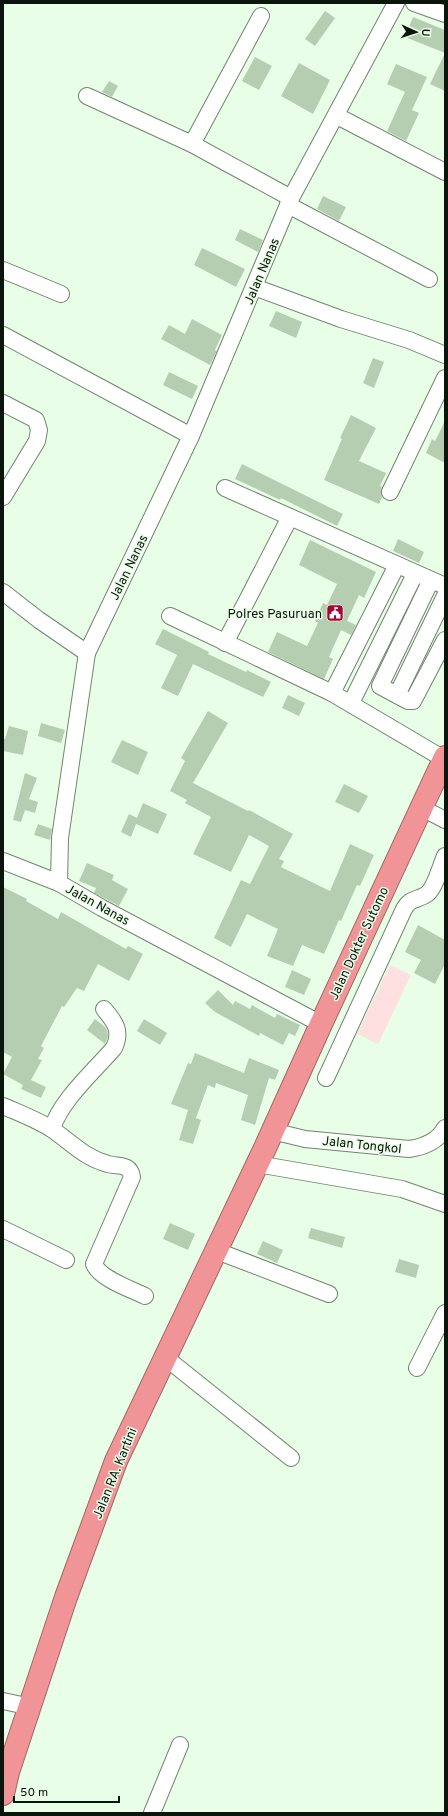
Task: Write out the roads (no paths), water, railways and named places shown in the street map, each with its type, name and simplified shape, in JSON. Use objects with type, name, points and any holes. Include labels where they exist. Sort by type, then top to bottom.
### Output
[{"type":"highway","name":"Jalan Dokter Sutomo","points":[[264,1149],[444,758]]},
{"type":"highway","name":"Jalan RA. Kartini","points":[[3,1794],[8,1772],[31,1707],[66,1596],[116,1461],[217,1251],[264,1149]]},
{"type":"street","name":"Jalan Nanas","points":[[321,1024],[59,883],[60,838],[87,653],[191,436],[290,202],[396,3]]},
{"type":"street","points":[[414,3],[445,14]]},
{"type":"street","points":[[192,144],[261,16]]},
{"type":"street","points":[[87,96],[192,144],[290,202],[429,279]]},
{"type":"street","points":[[337,116],[445,172]]},
{"type":"street","points":[[3,270],[61,294]]},
{"type":"street","points":[[254,287],[341,319],[409,340],[445,355]]},
{"type":"street","points":[[3,335],[191,436]]},
{"type":"street","points":[[390,492],[445,378]]},
{"type":"street","points":[[3,403],[36,420],[39,430],[37,442],[4,494]]},
{"type":"street","points":[[225,488],[438,583],[380,686]]},
{"type":"street","points":[[225,643],[290,517]]},
{"type":"street","points":[[332,693],[397,565]]},
{"type":"street","points":[[351,703],[415,574]]},
{"type":"street","points":[[3,592],[39,620],[87,653]]},
{"type":"street","points":[[397,696],[445,596]]},
{"type":"street","points":[[170,616],[332,693],[444,758]]},
{"type":"street","points":[[364,677],[397,696],[408,701],[413,701],[445,640]]},
{"type":"street","points":[[422,808],[445,820]]},
{"type":"street","points":[[326,1078],[408,901],[427,894],[432,887],[445,856]]},
{"type":"street","points":[[3,861],[59,883]]},
{"type":"street","points":[[54,1123],[65,1104],[114,1048],[118,1041],[116,1023],[104,1009]]},
{"type":"street","points":[[3,1106],[54,1123],[91,1159],[110,1165],[126,1167],[131,1173],[132,1177],[94,1264],[96,1270],[103,1276],[145,1296]]},
{"type":"street","name":"Jalan Tongkol","points":[[264,1149],[305,1138],[409,1149],[432,1142],[445,1128]]},
{"type":"street","points":[[264,1149],[402,1189],[445,1204]]},
{"type":"street","points":[[3,1229],[66,1260]]},
{"type":"street","points":[[217,1251],[329,1294]]},
{"type":"street","points":[[417,1368],[445,1313]]},
{"type":"street","points":[[166,1358],[291,1458]]},
{"type":"street","points":[[3,1701],[31,1707]]},
{"type":"street","points":[[152,1813],[180,1745]]},
{"type":"place","name":"Polres Pasuruan","points":[[335,613]]}]
